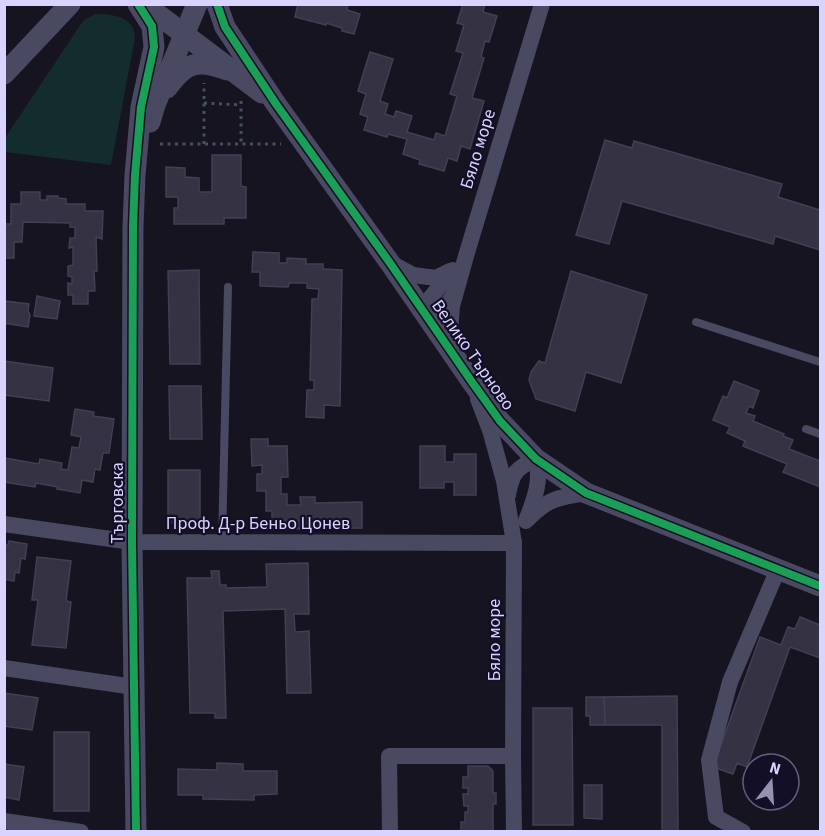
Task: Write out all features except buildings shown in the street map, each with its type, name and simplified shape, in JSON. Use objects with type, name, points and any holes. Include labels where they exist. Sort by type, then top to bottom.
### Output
[{"type":"street","points":[[4,69],[48,4]]},
{"type":"street","points":[[4,74],[70,4]]},
{"type":"street","points":[[135,175],[141,107],[154,47],[152,26],[138,4]]},
{"type":"street","points":[[144,4],[185,34],[240,84]]},
{"type":"street","points":[[151,4],[162,6],[167,4]]},
{"type":"street","points":[[135,175],[155,105],[197,4]]},
{"type":"street","name":"Велико Търново","points":[[217,4],[225,27],[276,104],[500,421],[536,459],[586,493],[820,586]]},
{"type":"street","name":"Бяло море","points":[[425,313],[427,302],[466,256],[542,4]]},
{"type":"street","points":[[155,105],[174,78],[191,65],[210,63],[240,84],[276,104]]},
{"type":"street","name":"Търговска","points":[[135,175],[132,543],[136,831]]},
{"type":"street","points":[[455,358],[450,332],[452,306],[466,256]]},
{"type":"street","points":[[390,263],[413,275],[436,278],[453,270]]},
{"type":"street","points":[[425,313],[437,312],[447,305],[455,293]]},
{"type":"street","points":[[472,382],[490,430],[504,480],[514,543]]},
{"type":"street","points":[[507,499],[511,479],[521,465],[536,459],[539,469],[537,491],[526,521]]},
{"type":"street","name":"Бяло море","points":[[514,831],[514,543],[526,521],[539,507],[559,497],[586,493]]},
{"type":"street","name":"Проф. Д-р Беньо Цонев","points":[[4,524],[132,543],[514,543]]},
{"type":"street","points":[[744,831],[716,817],[709,760],[730,682],[778,569]]},
{"type":"street","points":[[4,668],[134,687]]},
{"type":"street","points":[[390,831],[390,756],[513,756]]},
{"type":"street","points":[[4,820],[81,831]]},
{"type":"lane","points":[[222,543],[228,287]]},
{"type":"lane","points":[[696,322],[820,363]]},
{"type":"lane","points":[[806,429],[820,434]]},
{"type":"path","points":[[204,77],[204,144]]},
{"type":"path","points":[[240,84],[241,144]]},
{"type":"path","points":[[204,103],[241,105]]},
{"type":"path","points":[[160,144],[282,144]]},
{"type":"green space","points":[[95,14],[111,15],[126,20],[133,28],[135,36],[111,165],[5,152],[5,138],[83,21]]},
{"type":"cycle path","points":[[136,832],[132,542],[133,227],[141,107],[154,47],[152,26],[138,4]]},
{"type":"cycle path","points":[[217,4],[225,27],[276,104],[500,421],[536,459],[586,493],[820,586]]}]
